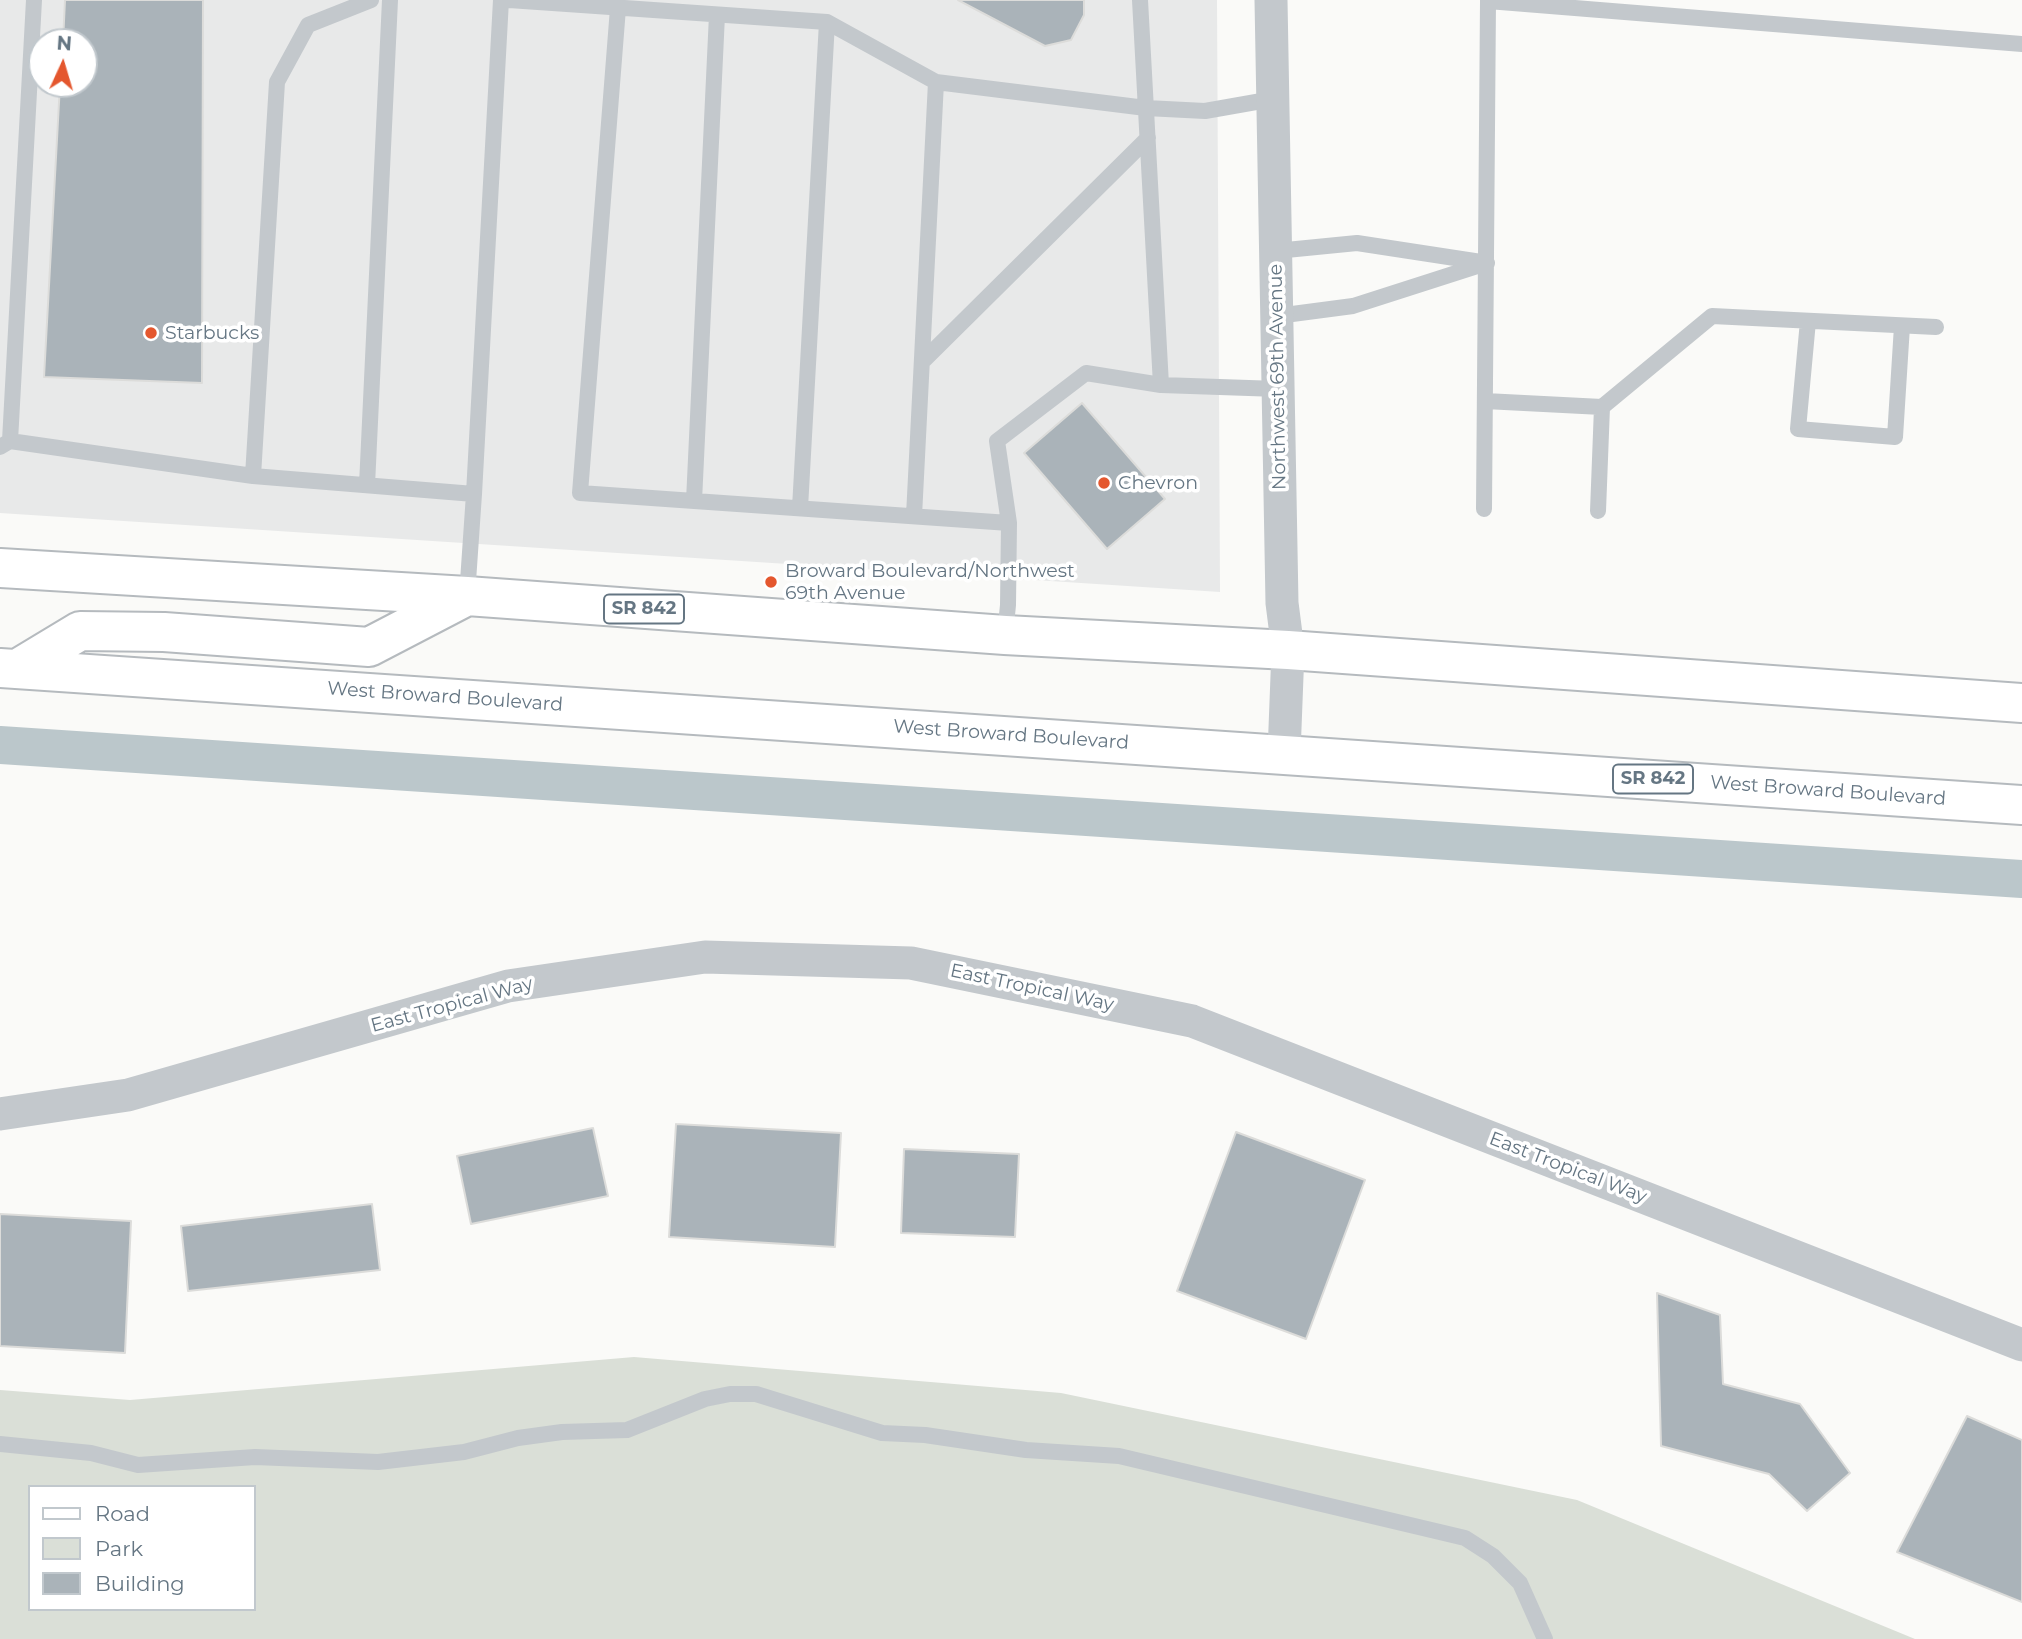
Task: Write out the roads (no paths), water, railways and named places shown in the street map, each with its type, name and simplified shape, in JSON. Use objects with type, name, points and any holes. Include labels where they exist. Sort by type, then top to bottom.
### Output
[{"type":"main road","name":"SR 842","points":[[0,568],[467,596],[1005,635],[1288,650],[2022,703]]},
{"type":"main road","points":[[8,668],[80,631],[164,632],[369,647],[467,596]]},
{"type":"main road","name":"West Broward Boulevard","points":[[8,668],[2022,805]]},
{"type":"street","name":"Northwest 69th Avenue","points":[[1271,0],[1282,603],[1288,650],[1284,754]]},
{"type":"street","name":"East Tropical Way","points":[[0,1114],[128,1096],[508,986],[705,957],[911,963],[1192,1021],[2022,1345]]},
{"type":"lane","points":[[34,0],[5,444],[253,476],[474,494]]},
{"type":"lane","points":[[253,476],[277,82],[308,25],[371,0]]},
{"type":"lane","points":[[367,485],[390,0]]},
{"type":"lane","points":[[467,596],[501,0]]},
{"type":"lane","points":[[509,0],[827,22],[936,82],[1146,108],[1205,111],[1273,99]]},
{"type":"lane","points":[[1140,0],[1161,385]]},
{"type":"lane","points":[[1484,509],[1488,1],[2022,44]]},
{"type":"lane","points":[[618,8],[580,493],[1009,523]]},
{"type":"lane","points":[[694,501],[717,15]]},
{"type":"lane","points":[[800,508],[827,22]]},
{"type":"lane","points":[[914,516],[936,82]]},
{"type":"lane","points":[[922,362],[1148,138]]},
{"type":"lane","points":[[1276,251],[1357,243],[1487,263]]},
{"type":"lane","points":[[1277,316],[1353,306],[1487,263]]},
{"type":"lane","points":[[1485,401],[1602,407],[1712,316],[1936,327]]},
{"type":"lane","points":[[1808,321],[1798,429],[1895,437],[1902,326]]},
{"type":"lane","points":[[1005,635],[1009,523],[997,441],[1086,373],[1161,385],[1278,389]]},
{"type":"lane","points":[[1598,511],[1602,407]]},
{"type":"lane","points":[[0,1444],[91,1452],[138,1465],[256,1457],[378,1462],[464,1452],[518,1438],[562,1432],[627,1430],[705,1399],[730,1394],[756,1394],[839,1422],[882,1433],[925,1435],[1026,1450],[1119,1456],[1465,1538],[1493,1556],[1520,1584],[1545,1639]]},
{"type":"waterway","points":[[0,745],[2022,879]]},
{"type":"place","name":"Starbucks","points":[[151,333]]},
{"type":"place","name":"Chevron","points":[[1104,483]]},
{"type":"place","name":"Broward Boulevard/Northwest 69th Avenue","points":[[771,582]]}]
